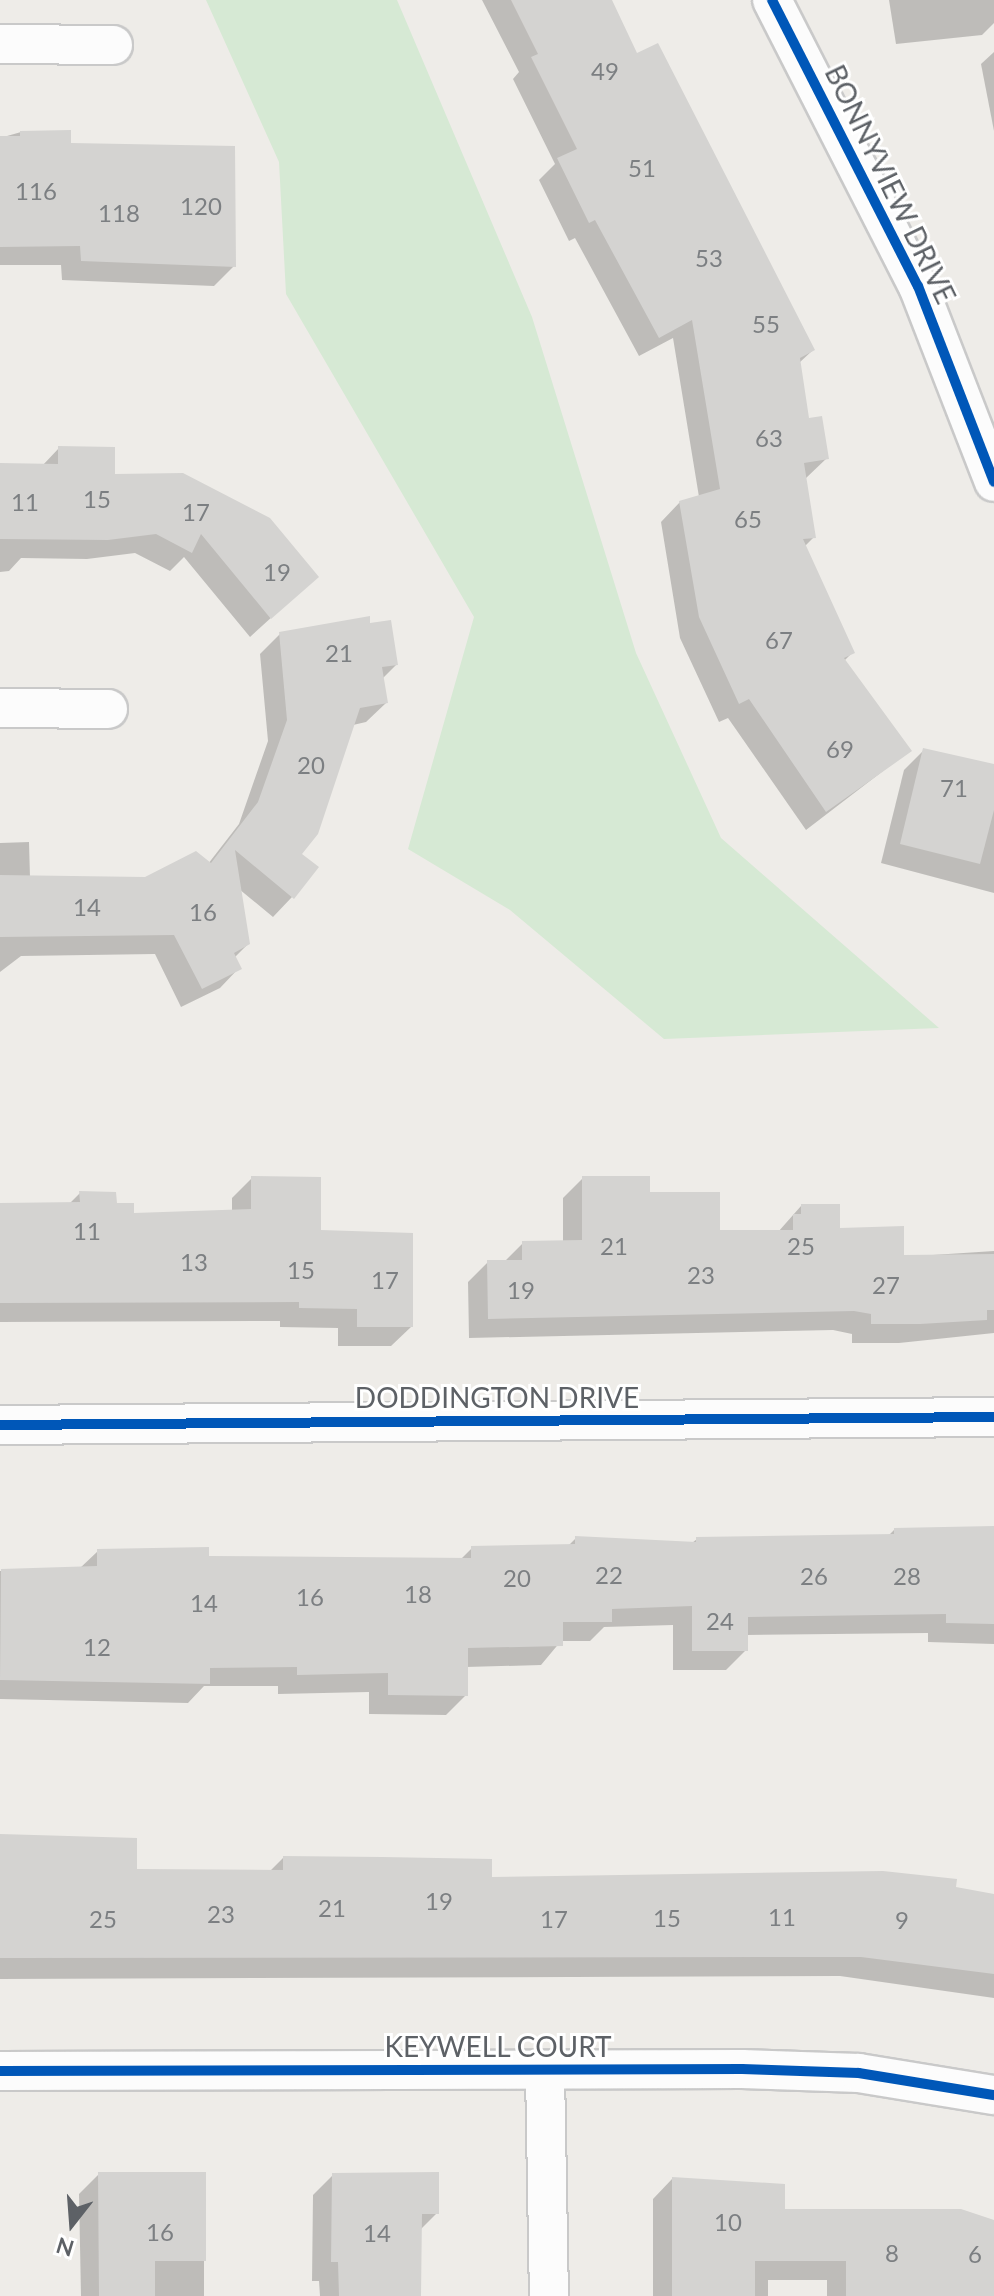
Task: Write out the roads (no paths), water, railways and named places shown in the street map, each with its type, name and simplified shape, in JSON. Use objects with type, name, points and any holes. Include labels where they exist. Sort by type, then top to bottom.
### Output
[{"type":"street","name":"BONNYVIEW DRIVE","points":[[772,0],[918,286],[994,482]]},
{"type":"street","points":[[0,44],[113,45]]},
{"type":"street","points":[[0,708],[108,709]]},
{"type":"street","name":"DODDINGTON DRIVE","points":[[0,1425],[994,1417]]},
{"type":"street","points":[[545,2070],[549,2296]]},
{"type":"street","name":"KEYWELL COURT","points":[[0,2071],[859,2073],[994,2095]]}]
